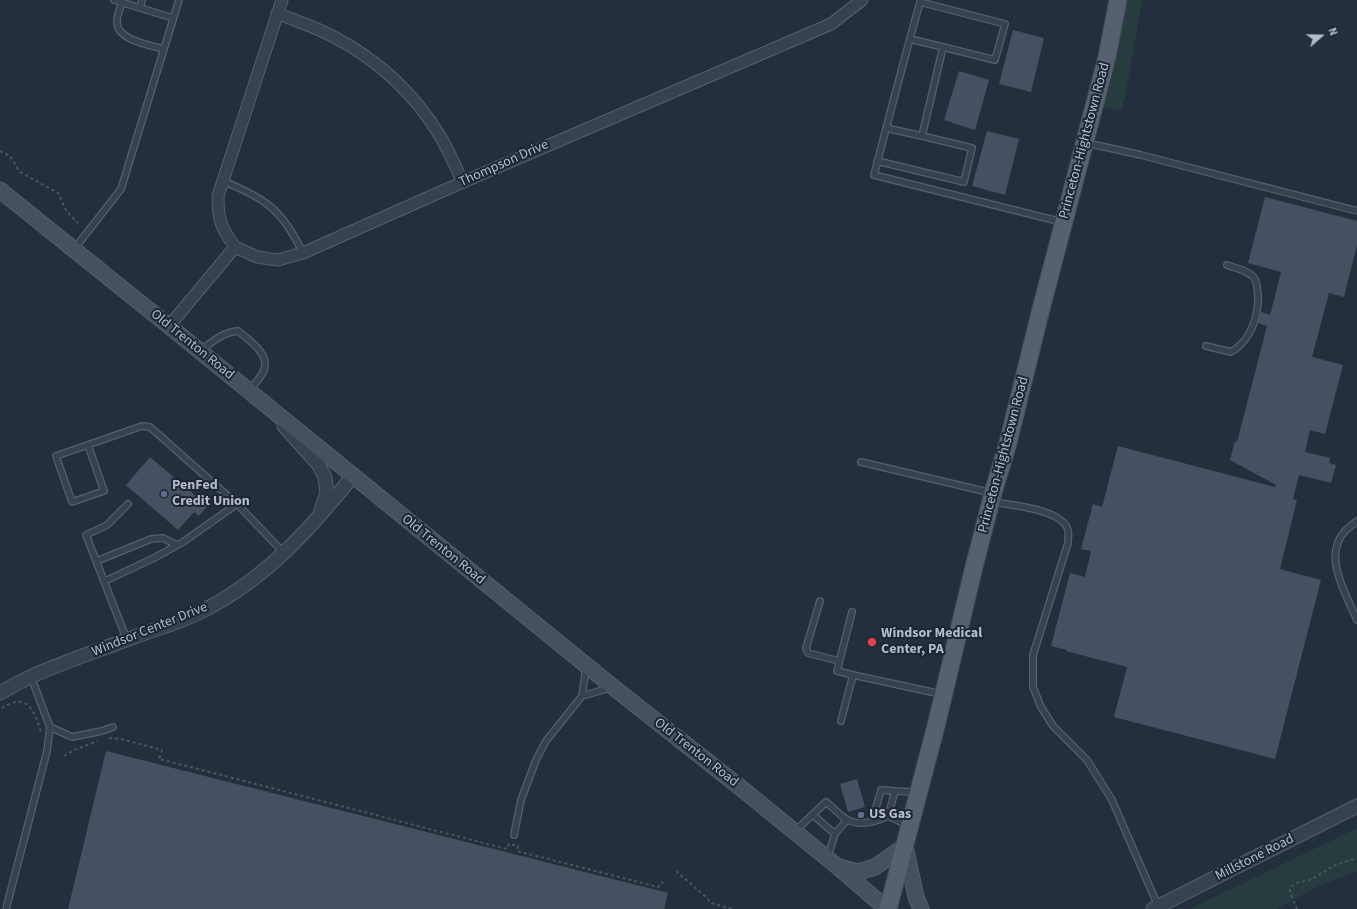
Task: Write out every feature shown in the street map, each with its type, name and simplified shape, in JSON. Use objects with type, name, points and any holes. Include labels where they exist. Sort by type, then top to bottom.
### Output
[{"type":"main road","name":"Princeton-Hightstown Road","points":[[888,909],[944,694],[974,567],[1008,443],[1107,57],[1118,0]]},
{"type":"main road","name":"Old Trenton Road","points":[[0,190],[888,909]]},
{"type":"main road","points":[[833,863],[858,872],[875,867],[905,846],[916,897],[921,909]]},
{"type":"street","points":[[169,326],[235,247],[224,232],[218,212],[218,196],[282,0]]},
{"type":"street","name":"Thompson Drive","points":[[235,247],[257,257],[278,260],[302,254],[463,182],[831,24],[862,0]]},
{"type":"street","points":[[277,13],[333,36],[370,59],[394,79],[419,106],[440,137],[463,182]]},
{"type":"street","points":[[267,407],[318,464],[326,477],[327,493],[319,517]]},
{"type":"street","name":"Windsor Center Drive","points":[[0,693],[58,665],[182,620],[207,609],[236,592],[258,576],[284,553],[319,517],[352,476]]},
{"type":"street","name":"Millstone Road","points":[[1156,908],[1357,806]]},
{"type":"lane","points":[[114,0],[173,18]]},
{"type":"lane","points":[[140,8],[142,0]]},
{"type":"lane","points":[[73,250],[121,189],[179,0]]},
{"type":"lane","points":[[910,39],[995,60],[1005,24],[920,2],[877,161],[874,175],[1064,222]]},
{"type":"lane","points":[[122,3],[117,20],[118,29],[127,38],[164,49]]},
{"type":"lane","points":[[922,136],[942,47]]},
{"type":"lane","points":[[877,161],[964,182],[972,148],[886,128]]},
{"type":"lane","points":[[1085,143],[1141,155],[1357,211]]},
{"type":"lane","points":[[223,181],[253,194],[272,207],[284,220],[302,254]]},
{"type":"lane","points":[[1206,346],[1231,352],[1234,350],[1250,333],[1257,311],[1257,287],[1254,278],[1250,274],[1227,265]]},
{"type":"lane","points":[[199,351],[223,335],[238,331],[258,349],[265,359],[264,371],[248,391]]},
{"type":"lane","points":[[88,445],[104,491],[72,502],[56,456],[142,426],[150,427],[238,504],[284,553]]},
{"type":"lane","points":[[861,462],[1048,513],[1060,518],[1068,530],[1068,543],[1032,655],[1033,687],[1041,707],[1054,726],[1087,760],[1112,800],[1156,908]]},
{"type":"lane","points":[[128,504],[107,525],[86,535],[128,640]]},
{"type":"lane","points":[[105,581],[177,545],[238,504]]},
{"type":"lane","points":[[1357,521],[1345,531],[1338,542],[1335,556],[1337,570],[1357,620]]},
{"type":"lane","points":[[97,561],[151,539],[163,538],[177,545]]},
{"type":"lane","points":[[820,601],[806,648],[808,653],[839,661]]},
{"type":"lane","points":[[852,612],[837,671],[944,694]]},
{"type":"lane","points":[[514,835],[521,800],[536,760],[546,741],[582,696],[586,666]]},
{"type":"lane","points":[[841,721],[853,675]]},
{"type":"lane","points":[[6,909],[47,751],[50,727],[31,677]]},
{"type":"lane","points":[[582,696],[613,687]]},
{"type":"lane","points":[[50,727],[72,737],[102,731],[113,727]]},
{"type":"lane","points":[[872,821],[881,790],[919,793]]},
{"type":"lane","points":[[794,832],[826,802],[847,820],[857,823],[880,820],[888,816],[895,790]]},
{"type":"lane","points":[[813,815],[835,834]]},
{"type":"lane","points":[[888,816],[910,826]]},
{"type":"lane","points":[[833,863],[835,834],[847,820]]},
{"type":"path","points":[[0,151],[10,156],[20,172],[58,193],[67,212],[78,223]]},
{"type":"path","points":[[2,708],[16,702],[21,702],[28,706],[35,716],[41,735]]},
{"type":"path","points":[[105,738],[113,737],[162,750],[159,759],[508,849],[509,844],[518,846],[517,851],[658,887],[663,882]]},
{"type":"path","points":[[64,756],[74,750],[99,741]]},
{"type":"path","points":[[1296,909],[1291,896],[1290,890],[1292,886],[1296,883],[1310,880],[1335,865],[1357,858]]},
{"type":"path","points":[[676,871],[711,903],[732,909]]},
{"type":"green space","points":[[1118,0],[1142,0],[1125,98],[1121,111],[1095,106]]},
{"type":"green space","points":[[1357,828],[1357,871],[1319,886],[1276,909],[1190,909]]},
{"type":"building","points":[[1013,30],[1044,38],[1031,92],[999,84]]},
{"type":"building","points":[[959,71],[989,80],[975,130],[944,120]]},
{"type":"building","points":[[987,131],[1019,139],[1005,195],[972,186]]},
{"type":"building","points":[[1265,197],[1357,221],[1357,245],[1344,297],[1329,293],[1312,357],[1343,365],[1325,434],[1310,430],[1305,452],[1330,458],[1329,463],[1336,465],[1331,483],[1299,475],[1293,499],[1297,500],[1280,569],[1321,580],[1275,759],[1114,717],[1127,667],[1051,646],[1070,573],[1085,577],[1091,551],[1081,549],[1093,504],[1102,507],[1118,446],[1275,487],[1276,485],[1230,460],[1235,441],[1237,442],[1267,326],[1258,323],[1261,312],[1270,315],[1281,272],[1248,263]]},
{"type":"building","name":"PenFed Credit Union","points":[[150,457],[208,505],[199,516],[194,512],[178,530],[126,485]]},
{"type":"building","points":[[106,751],[668,893],[664,909],[68,909]]},
{"type":"building","points":[[857,779],[865,807],[848,812],[840,784]]},
{"type":"place","name":"PenFed Credit Union","points":[[164,494]]},
{"type":"place","name":"Windsor Medical Center, PA","points":[[872,642]]},
{"type":"place","name":"US Gas","points":[[861,815]]}]
